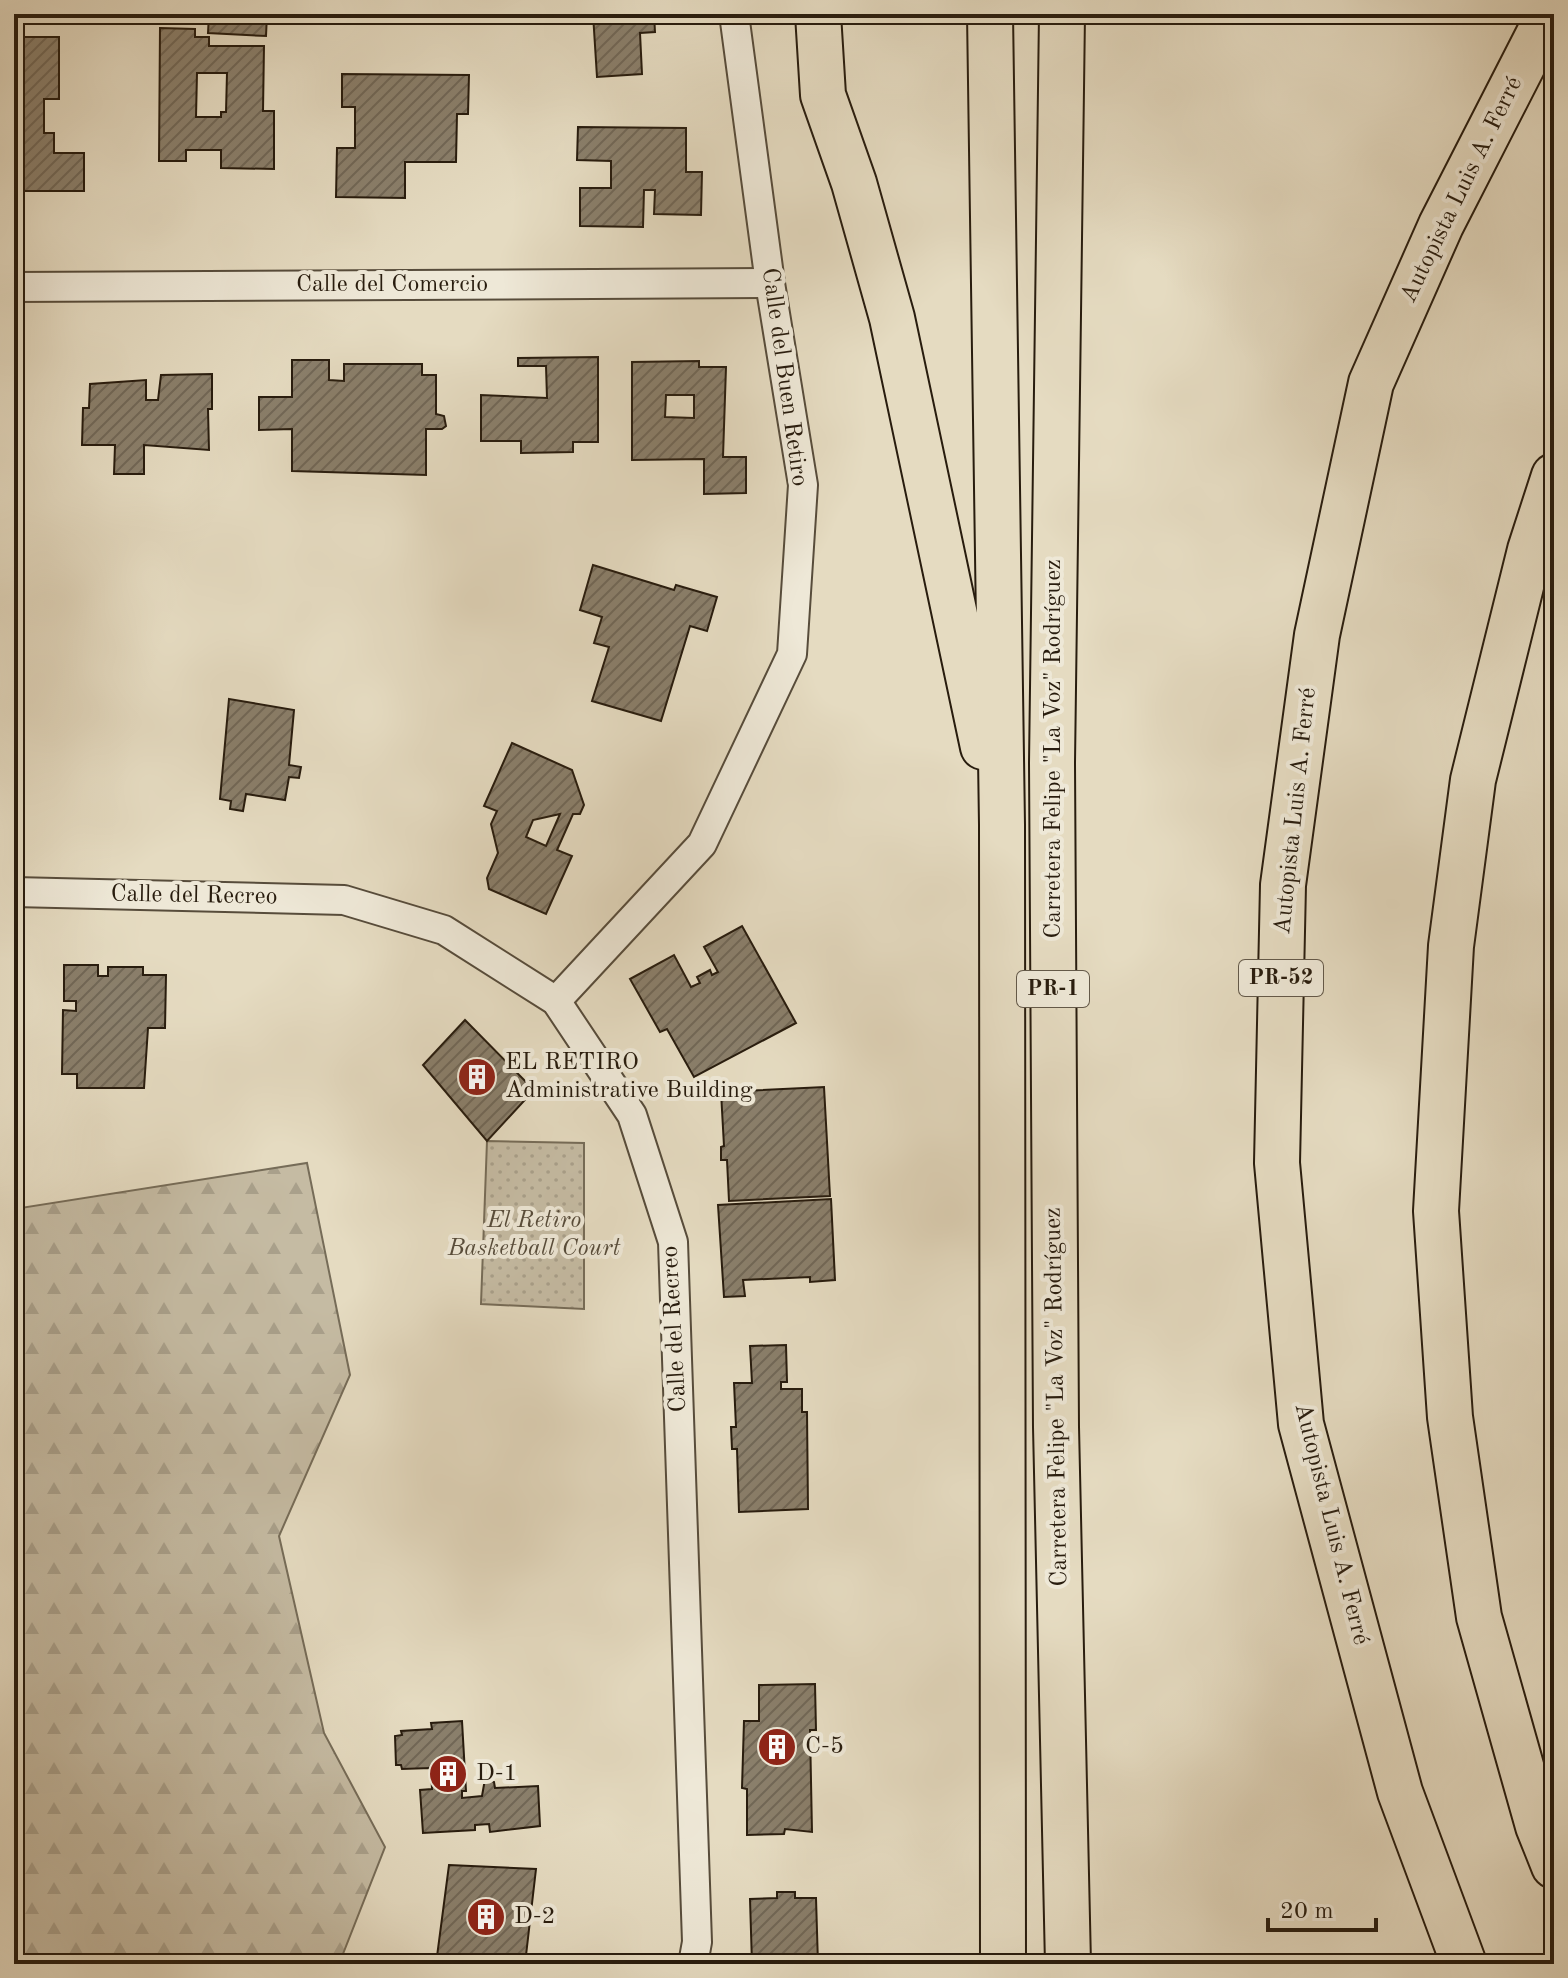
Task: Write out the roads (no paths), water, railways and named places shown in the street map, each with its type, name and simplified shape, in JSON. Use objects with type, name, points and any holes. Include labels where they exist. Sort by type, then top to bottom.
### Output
[{"type":"highway","points":[[818,14],[823,95],[854,183],[892,318],[966,676],[1002,825]]},
{"type":"highway","name":"PR-1","points":[[990,14],[1002,825],[1003,1964]]},
{"type":"highway","name":"Carretera Felipe \"La Voz\" Rodríguez","points":[[1062,14],[1052,794],[1056,1396],[1068,1964]]},
{"type":"highway","name":"Autopista Luis A. Ferré","points":[[1464,1964],[1400,1792],[1301,1424],[1277,1163],[1283,885],[1317,635],[1371,383],[1441,225],[1549,14]]},
{"type":"highway","points":[[1554,476],[1530,550],[1473,780],[1451,946],[1436,1211],[1450,1417],[1479,1617],[1538,1826],[1554,1866]]},
{"type":"highway","points":[[1066,1887],[1079,1964]]},
{"type":"street","name":"Calle del Buen Retiro","points":[[556,1001],[702,844],[792,654],[803,485],[770,283],[734,14]]},
{"type":"street","name":"Calle del Comercio","points":[[14,287],[770,283]]},
{"type":"street","name":"Calle del Recreo","points":[[14,892],[344,900],[444,930],[556,1001],[632,1115],[673,1242],[697,1942],[693,1964]]},
{"type":"place","name":"EL RETIRO Administrative Building","points":[[477,1077]]},
{"type":"place","name":"C-5","points":[[777,1747]]},
{"type":"place","name":"D-1","points":[[448,1774]]},
{"type":"place","name":"D-2","points":[[486,1917]]},
{"type":"park label","name":"El Retiro Basketball Court","points":[[534,1235]]}]
